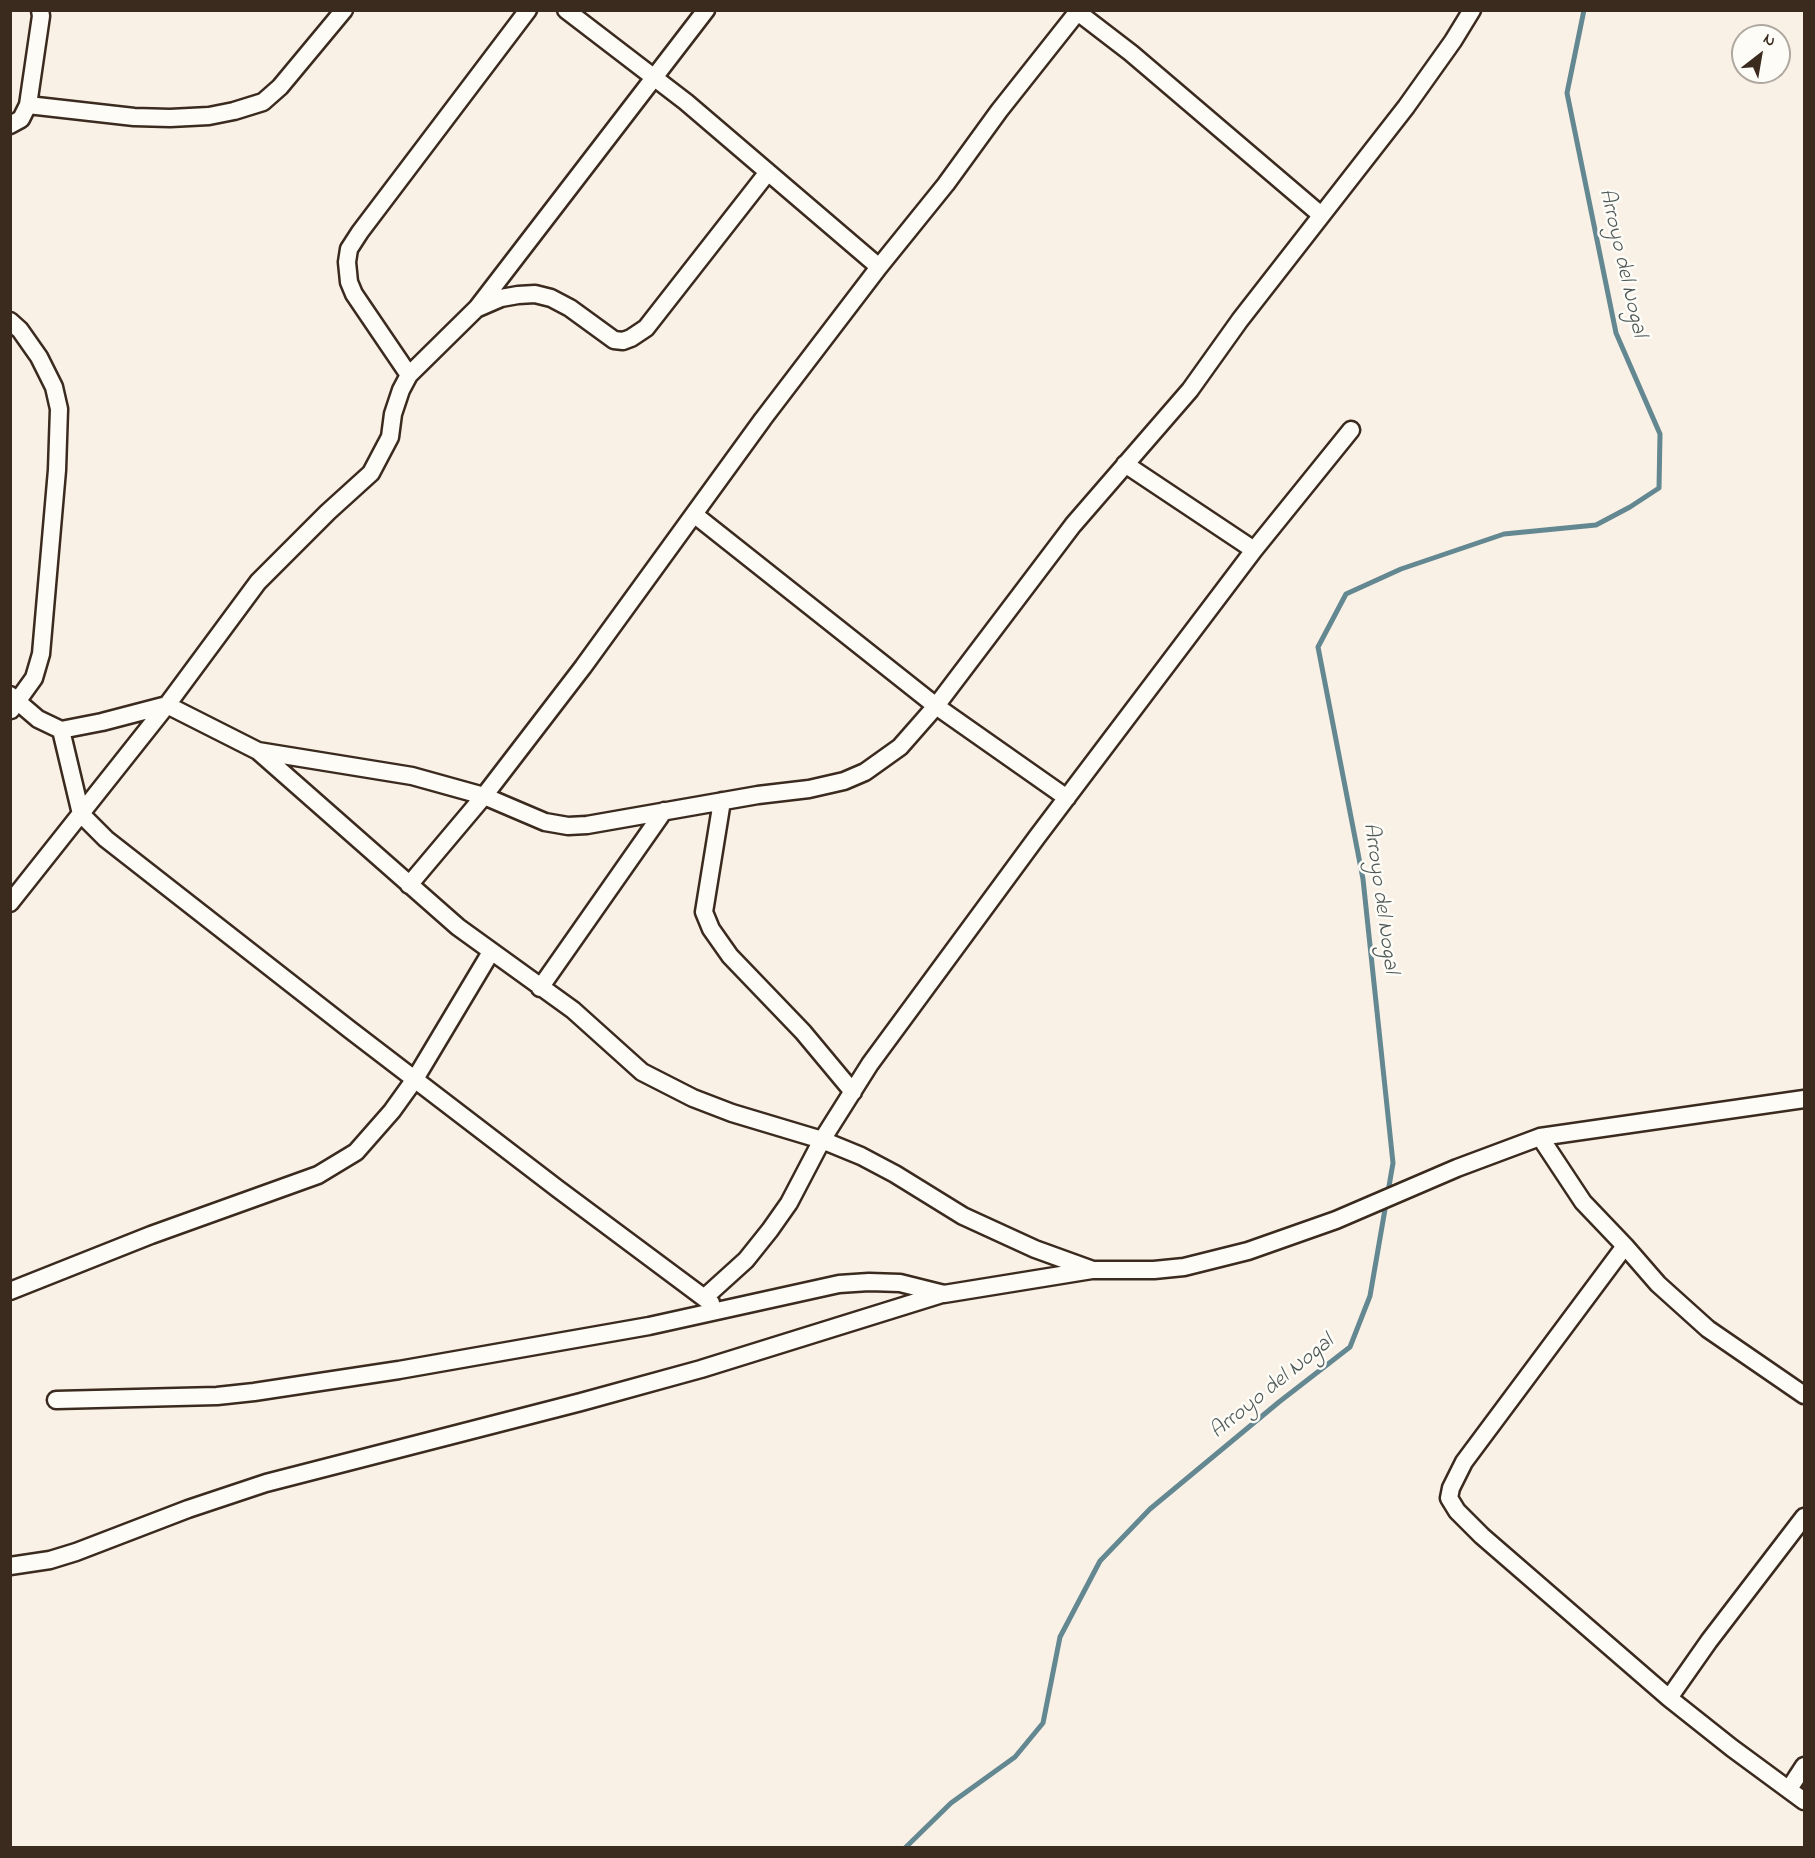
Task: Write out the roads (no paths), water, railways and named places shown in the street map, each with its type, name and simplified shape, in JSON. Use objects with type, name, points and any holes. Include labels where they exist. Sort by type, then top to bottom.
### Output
[{"type":"street","points":[[10,125],[21,119],[28,105],[40,10]]},
{"type":"street","points":[[28,105],[134,117],[209,116],[234,111],[263,102],[280,87],[344,10]]},
{"type":"street","points":[[409,375],[354,294],[349,282],[347,262],[349,249],[528,10]]},
{"type":"street","points":[[566,10],[655,77],[879,267]]},
{"type":"street","points":[[10,903],[167,705],[258,582],[311,528],[371,473],[390,437],[393,414],[409,375],[477,309],[706,10]]},
{"type":"street","points":[[258,751],[412,776],[484,796],[557,825],[586,825],[722,801],[809,789],[844,781],[865,772],[900,747],[936,706],[1073,525],[1190,390],[1240,320],[1406,107],[1454,41],[1472,10]]},
{"type":"street","points":[[409,885],[484,796],[583,667],[764,419],[1077,11],[1131,53],[1321,215]]},
{"type":"street","points":[[477,309],[501,298],[518,294],[543,296],[570,308],[614,340],[622,341],[631,338],[646,328],[768,172]]},
{"type":"street","points":[[10,321],[20,330],[39,357],[54,387],[59,409],[57,470],[41,654],[34,678],[13,703],[61,730],[167,705],[258,751],[458,927],[594,1028],[642,1072],[664,1085],[732,1113],[822,1140],[861,1156],[963,1216],[1035,1249],[1093,1270]]},
{"type":"street","points":[[704,1298],[746,1260],[770,1230],[789,1203],[822,1140],[870,1064],[1254,549],[1351,430]]},
{"type":"street","points":[[1125,464],[1254,549]]},
{"type":"street","points":[[695,515],[936,706],[1067,798]]},
{"type":"street","points":[[61,730],[81,813],[106,839],[558,1189],[723,1311]]},
{"type":"street","points":[[722,801],[705,912],[711,929],[730,956],[803,1032],[853,1092]]},
{"type":"street","points":[[540,988],[664,811]]},
{"type":"street","points":[[10,1291],[151,1235],[318,1174],[356,1152],[392,1111],[415,1079],[491,952]]},
{"type":"street","points":[[10,1566],[50,1560],[76,1552],[197,1506],[266,1483],[701,1369],[944,1294],[1093,1270],[1174,1268],[1248,1251],[1336,1220],[1457,1168],[1540,1137],[1804,1099]]},
{"type":"street","points":[[1540,1137],[1583,1202],[1658,1284],[1708,1329],[1804,1395]]},
{"type":"street","points":[[1625,1246],[1464,1462],[1451,1488],[1449,1498],[1457,1511],[1482,1536],[1669,1698],[1804,1801]]},
{"type":"street","points":[[56,1400],[217,1396],[254,1392],[485,1356],[723,1311],[839,1284],[900,1283],[944,1294]]},
{"type":"street","points":[[1669,1698],[1702,1649],[1804,1517]]},
{"type":"street","points":[[1789,1789],[1804,1766]]},
{"type":"waterway","name":"Arroyo del Nogal","points":[[905,1848],[951,1803],[1015,1757],[1043,1723],[1060,1637],[1100,1561],[1150,1509],[1279,1402],[1350,1347],[1370,1296],[1393,1163],[1363,879],[1318,647],[1346,594],[1401,569],[1504,534],[1596,525],[1659,488],[1660,434],[1616,333],[1567,93],[1584,10]]}]
